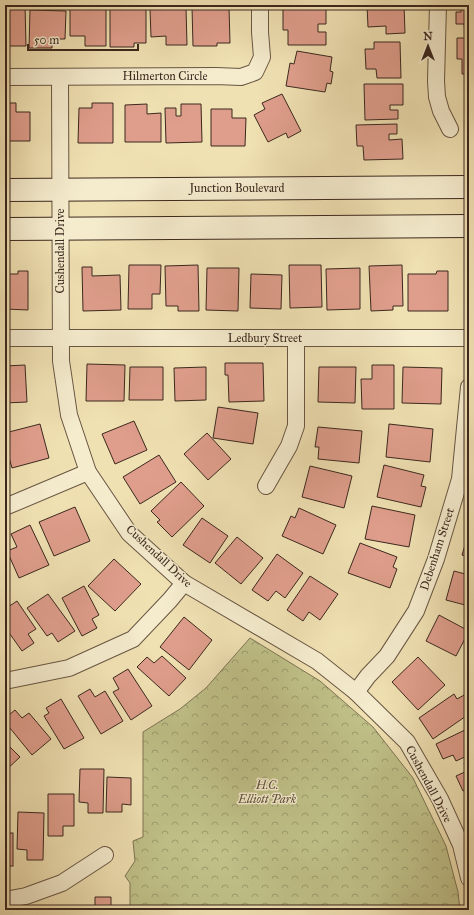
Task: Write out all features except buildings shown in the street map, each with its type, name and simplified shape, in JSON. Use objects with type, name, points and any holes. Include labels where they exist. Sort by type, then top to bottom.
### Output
[{"type":"main road","name":"Junction Boulevard","points":[[5,190],[108,188],[469,188]]},
{"type":"main road","points":[[5,229],[469,226]]},
{"type":"street","name":"Hilmerton Circle","points":[[5,77],[216,76],[241,78],[256,72],[262,57],[260,5]]},
{"type":"street","points":[[438,5],[436,81],[441,111],[450,129]]},
{"type":"street","name":"Cushendall Drive","points":[[60,76],[61,361],[70,415],[88,472],[129,533],[184,583],[317,661],[356,692],[407,742],[440,799],[461,845],[469,878]]},
{"type":"street","name":"Ledbury Street","points":[[5,338],[469,338]]},
{"type":"street","points":[[266,486],[290,446],[296,426],[296,338]]},
{"type":"street","name":"Debenham Street","points":[[356,692],[368,676],[387,656],[416,611],[436,559],[460,479],[469,387]]},
{"type":"street","points":[[5,506],[88,472]]},
{"type":"street","points":[[5,681],[70,668],[133,639],[184,583]]},
{"type":"street","points":[[5,900],[26,896],[62,883],[105,855]]},
{"type":"green space","name":"H.C. Elliott Park","points":[[250,638],[320,681],[373,727],[413,778],[446,846],[458,892],[460,910],[130,910],[130,883],[125,876],[135,861],[133,841],[143,837],[143,732],[180,709],[206,688]]}]
